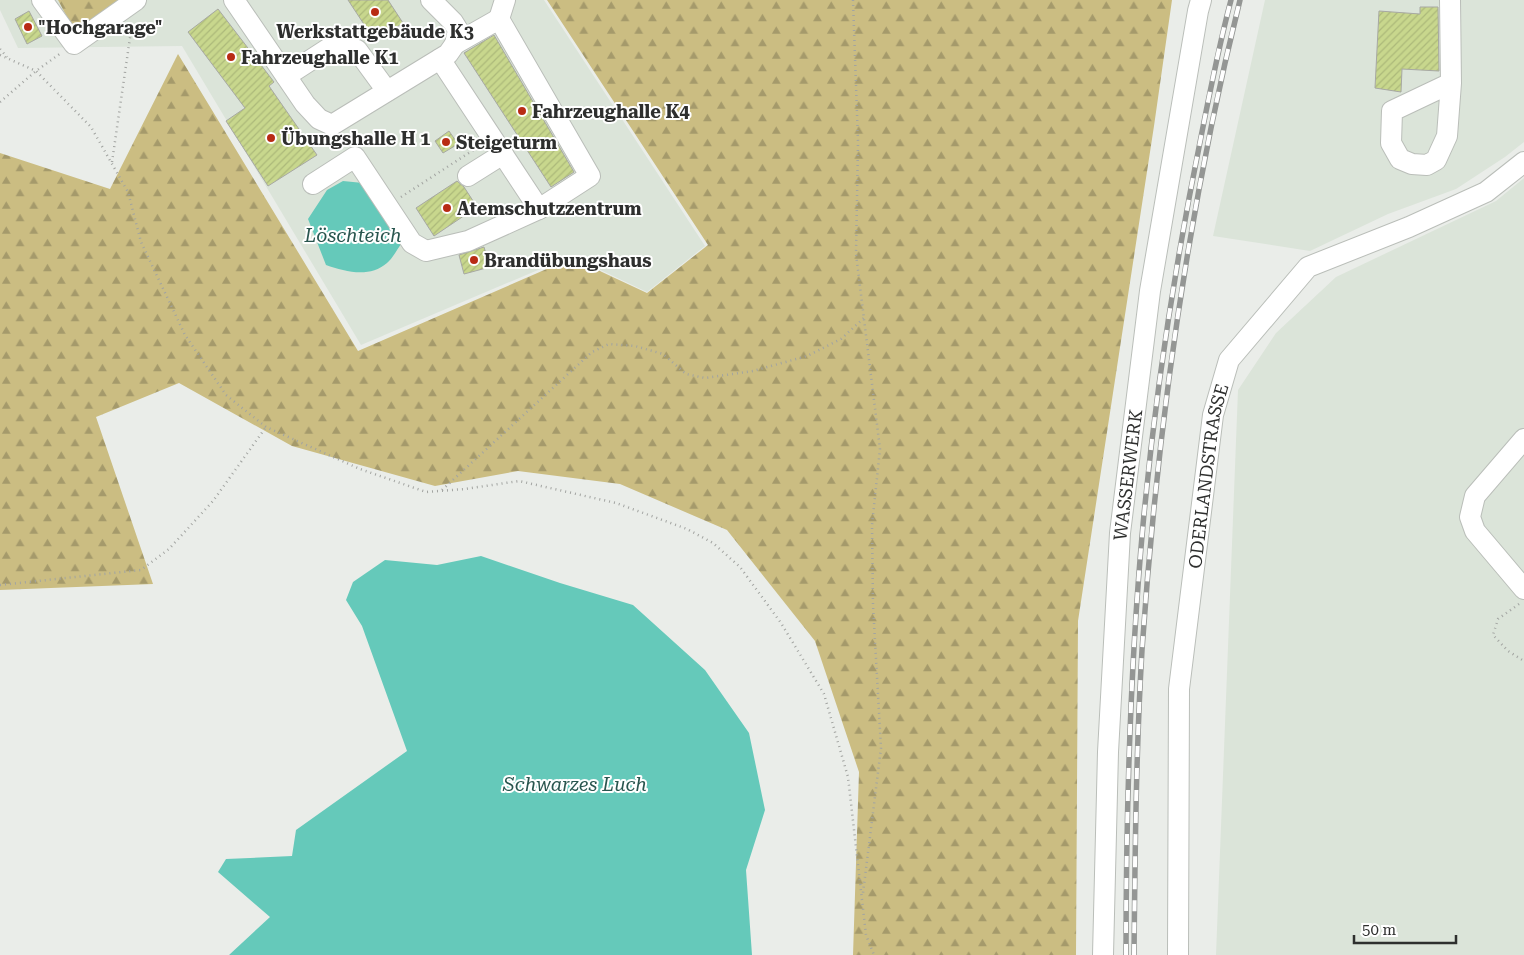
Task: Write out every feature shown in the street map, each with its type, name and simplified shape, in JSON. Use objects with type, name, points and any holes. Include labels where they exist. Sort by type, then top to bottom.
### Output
[{"type":"street","points":[[42,0],[74,44],[136,0]]},
{"type":"street","points":[[243,3],[286,76],[305,104],[319,120],[332,125],[448,54],[455,44],[458,30],[453,22],[431,0]]},
{"type":"street","points":[[455,44],[498,19],[505,0]]},
{"type":"street","name":"WASSERWERK","points":[[1103,955],[1108,752],[1120,532],[1150,291],[1201,0]]},
{"type":"street","points":[[1450,0],[1451,83]]},
{"type":"street","points":[[313,184],[355,157],[412,243],[426,251],[468,241],[539,209],[590,176],[498,19]]},
{"type":"street","points":[[286,76],[337,43],[358,50],[387,91]]},
{"type":"street","points":[[440,59],[539,209]]},
{"type":"street","points":[[468,176],[498,146]]},
{"type":"street","name":"ODERLANDSTRASSE","points":[[1178,955],[1178,689],[1213,415],[1229,360],[1308,267],[1409,227],[1486,192],[1524,162]]},
{"type":"street","points":[[1524,439],[1475,496],[1470,516],[1475,531],[1524,589]]},
{"type":"path","points":[[112,164],[136,0]]},
{"type":"path","points":[[853,0],[858,142],[856,254],[880,449],[872,525],[873,605],[880,748],[862,899]]},
{"type":"path","points":[[0,102],[36,71],[74,44]]},
{"type":"path","points":[[0,49],[9,59]]},
{"type":"path","points":[[0,55],[36,71],[91,126],[128,192],[141,242],[185,335],[226,395],[266,427],[360,469],[426,492],[519,481],[616,503],[687,529],[713,543],[740,567],[781,623],[824,694],[848,777],[866,935],[874,955]]},
{"type":"path","points":[[388,206],[498,146]]},
{"type":"path","points":[[442,490],[592,352],[609,344],[635,346],[663,354],[686,374],[705,378],[753,370],[807,356],[842,339],[865,317]]},
{"type":"path","points":[[0,585],[141,570],[169,549],[213,501],[266,427]]},
{"type":"path","points":[[1524,600],[1498,619],[1493,635],[1508,651],[1524,661]]},
{"type":"shaded area","points":[[0,0],[544,0],[705,246],[647,292],[571,256],[361,345],[182,46],[18,48],[0,10]]},
{"type":"shaded area","points":[[1265,0],[1524,0],[1524,142],[1505,157],[1456,189],[1388,214],[1310,251],[1213,236]]},
{"type":"shaded area","points":[[1524,178],[1524,955],[1216,955],[1238,390],[1276,333],[1336,277],[1496,201]]},
{"type":"green space","points":[[58,0],[121,0],[75,32]]},
{"type":"green space","points":[[547,0],[1172,0],[1078,621],[1076,955],[853,955],[859,772],[815,641],[727,530],[620,484],[518,471],[435,486],[292,446],[179,383],[96,417],[153,584],[0,590],[0,153],[110,189],[178,54],[358,351],[572,258],[647,293],[708,245]]},
{"type":"water","name":"Löschteich","points":[[343,181],[363,183],[402,243],[389,261],[373,271],[342,270],[326,265],[308,219],[327,190]]},
{"type":"water","name":"Schwarzes Luch","points":[[481,556],[633,605],[705,670],[749,733],[765,810],[746,870],[752,955],[229,955],[270,917],[218,872],[226,859],[292,856],[296,830],[407,751],[362,626],[346,600],[353,582],[385,560],[437,565]]},
{"type":"building","name":"Werkstattgebäude K3","points":[[348,0],[388,0],[403,23],[375,41]]},
{"type":"building","points":[[1420,7],[1438,7],[1439,71],[1402,69],[1401,92],[1375,88],[1379,11],[1420,14]]},
{"type":"building","points":[[218,9],[274,82],[269,86],[317,155],[268,186],[226,121],[245,108],[188,32]]},
{"type":"building","name":"\"Hochgarage\"","points":[[29,11],[42,36],[27,44],[15,19]]},
{"type":"building","name":"Fahrzeughalle K4","points":[[494,35],[574,172],[551,187],[464,53]]},
{"type":"building","name":"Steigeturm","points":[[449,131],[458,144],[443,153],[435,141]]},
{"type":"building","name":"Atemschutzzentrum","points":[[457,181],[464,187],[477,207],[434,236],[416,208]]},
{"type":"building","name":"Brandübungshaus","points":[[484,247],[490,267],[464,274],[459,255]]},
{"type":"railway","points":[[1126,955],[1128,794],[1132,686],[1148,476],[1167,330],[1183,233],[1211,85],[1231,0]]},
{"type":"railway","points":[[1134,955],[1140,688],[1148,568],[1156,486],[1177,323],[1190,242],[1204,161],[1240,0]]},
{"type":"place","name":"Werkstattgebäude K3","points":[[375,12]]},
{"type":"place","name":"\"Hochgarage\"","points":[[28,27]]},
{"type":"place","name":"Fahrzeughalle K1","points":[[231,57]]},
{"type":"place","name":"Fahrzeughalle K4","points":[[522,111]]},
{"type":"place","name":"Übungshalle H 1","points":[[271,138]]},
{"type":"place","name":"Steigeturm","points":[[446,142]]},
{"type":"place","name":"Atemschutzzentrum","points":[[447,208]]},
{"type":"place","name":"Brandübungshaus","points":[[474,260]]}]
